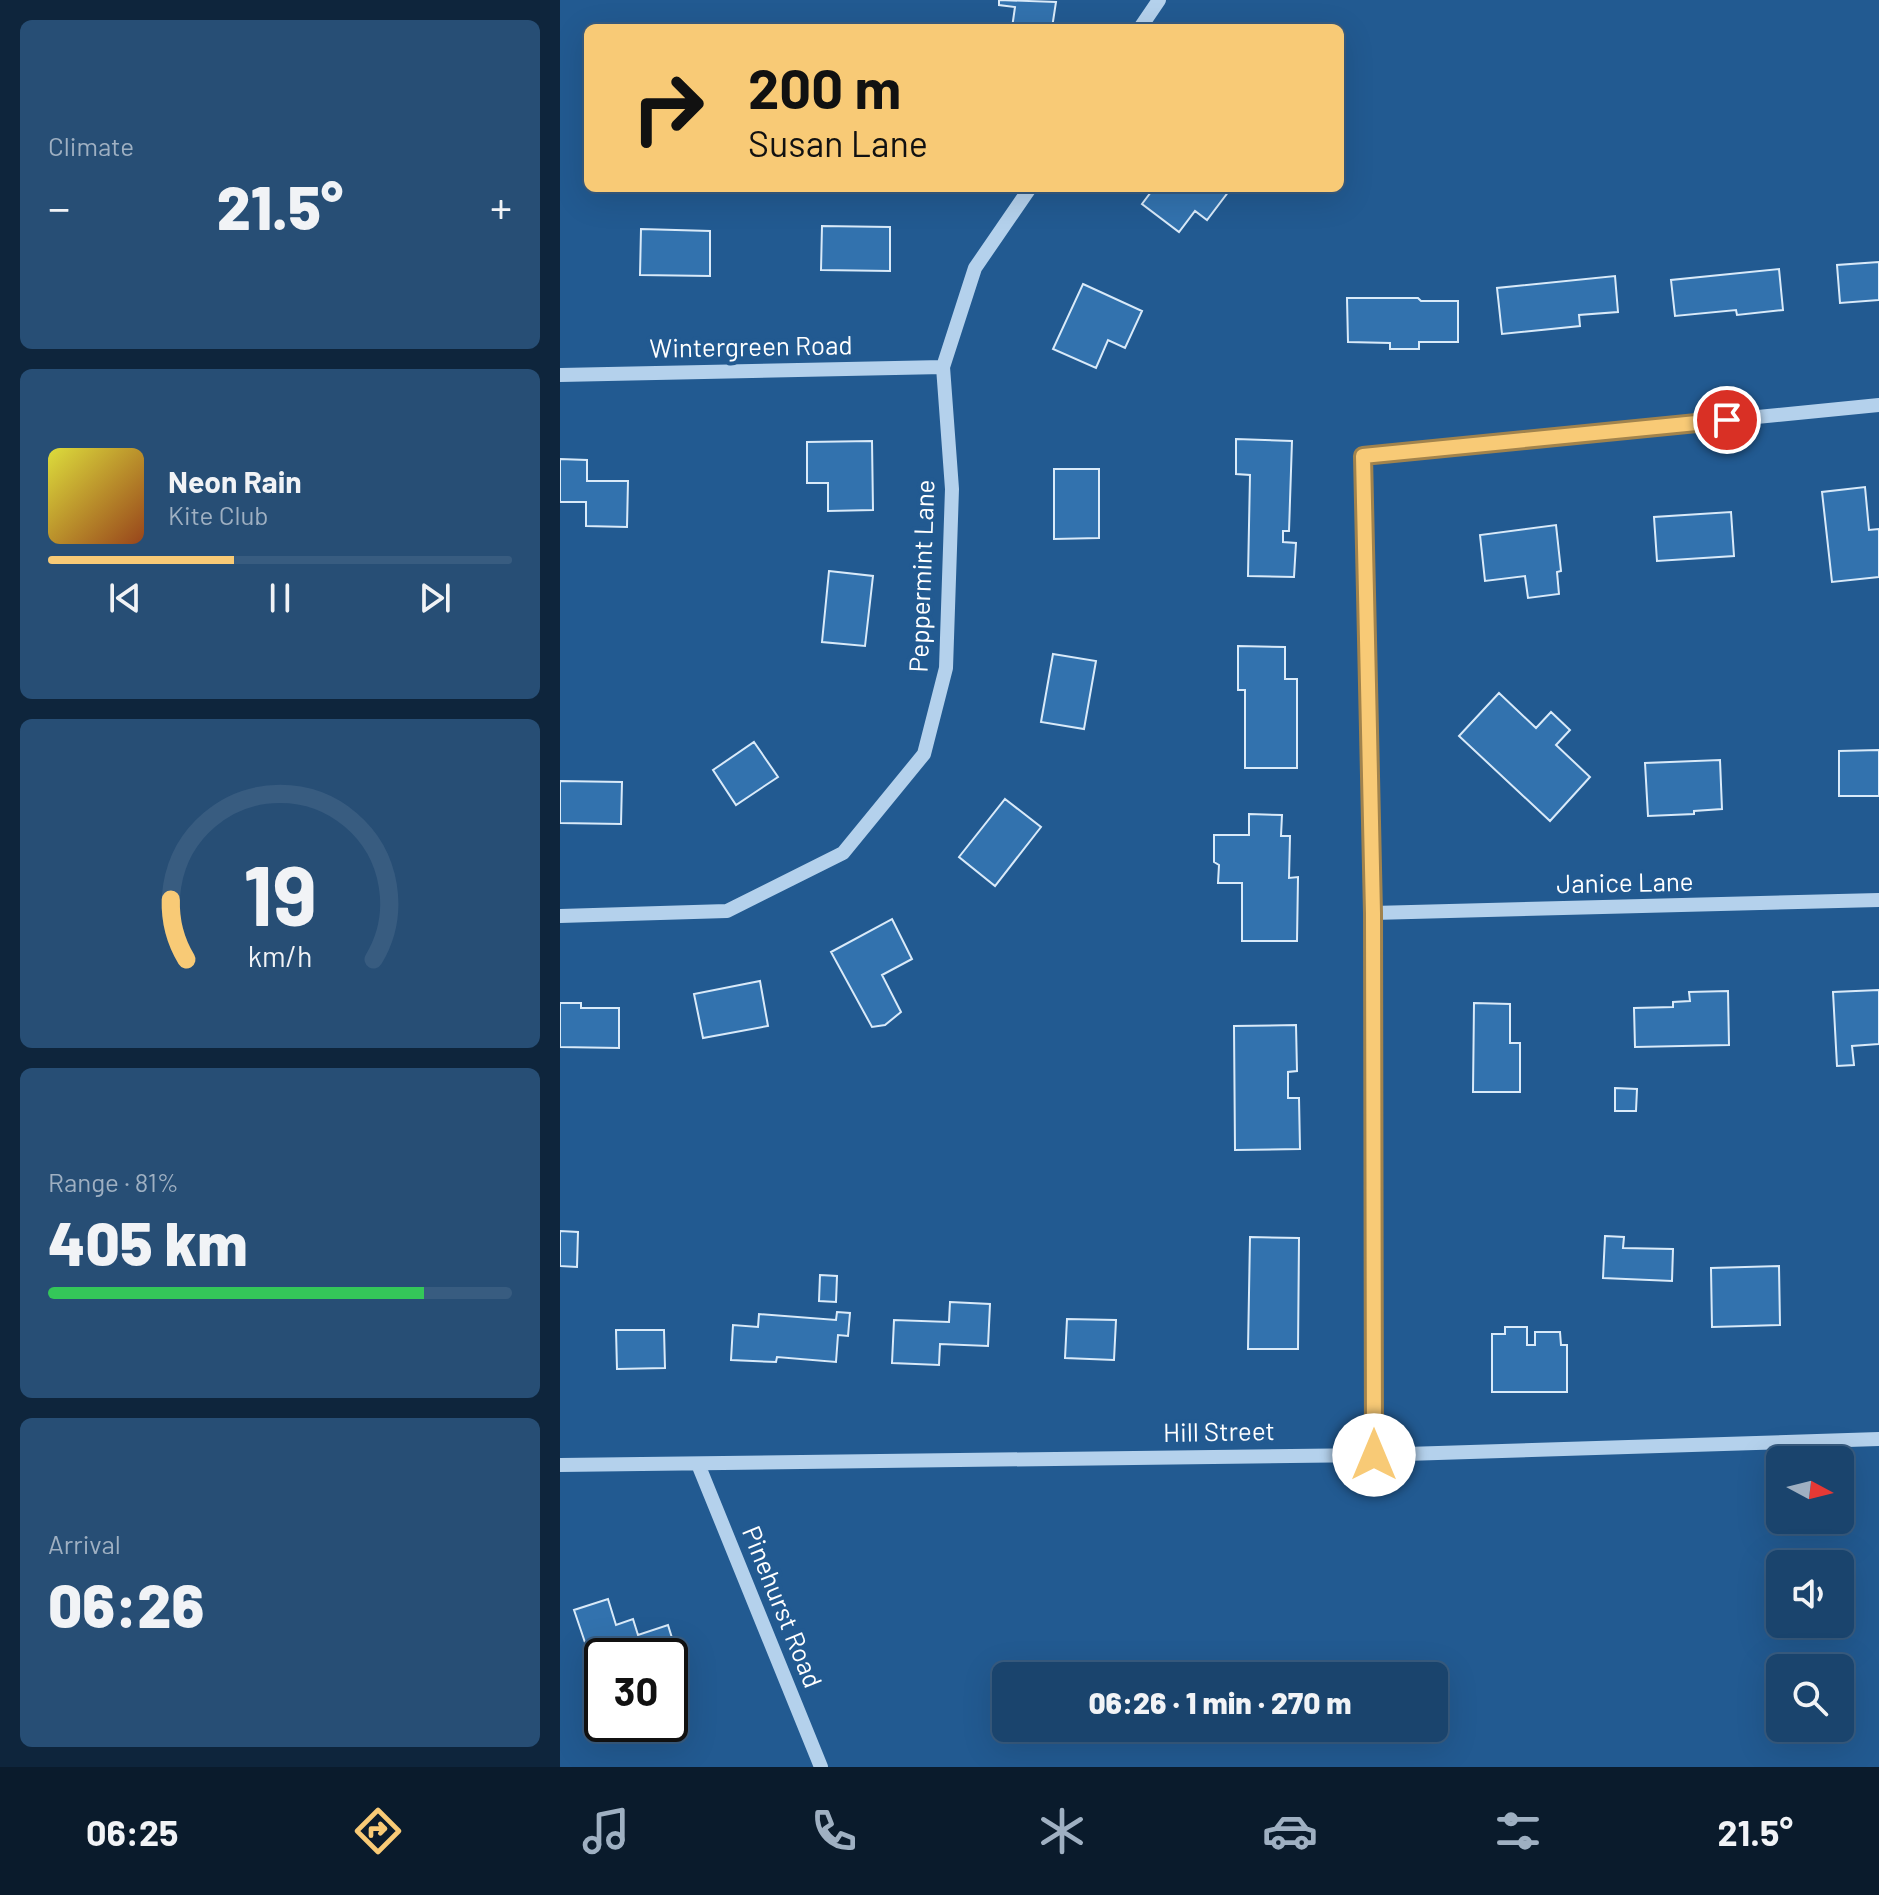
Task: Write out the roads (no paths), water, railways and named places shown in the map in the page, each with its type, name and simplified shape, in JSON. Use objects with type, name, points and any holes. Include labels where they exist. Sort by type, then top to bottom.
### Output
[{"type":"street","points":[[1143,24],[1159,0]]},
{"type":"street","name":"Peppermint Lane","points":[[560,916],[727,911],[843,853],[924,754],[946,668],[952,489],[943,367],[975,268],[1027,192]]},
{"type":"street","name":"Wintergreen Road","points":[[560,375],[943,367]]},
{"type":"street","points":[[1374,1455],[1373,913],[1363,456],[1879,405]]},
{"type":"street","name":"Janice Lane","points":[[1373,913],[1879,900]]},
{"type":"street","name":"Hill Street","points":[[560,1465],[1374,1455],[1879,1439]]},
{"type":"street","name":"Pinehurst Road","points":[[698,1464],[821,1767]]}]
